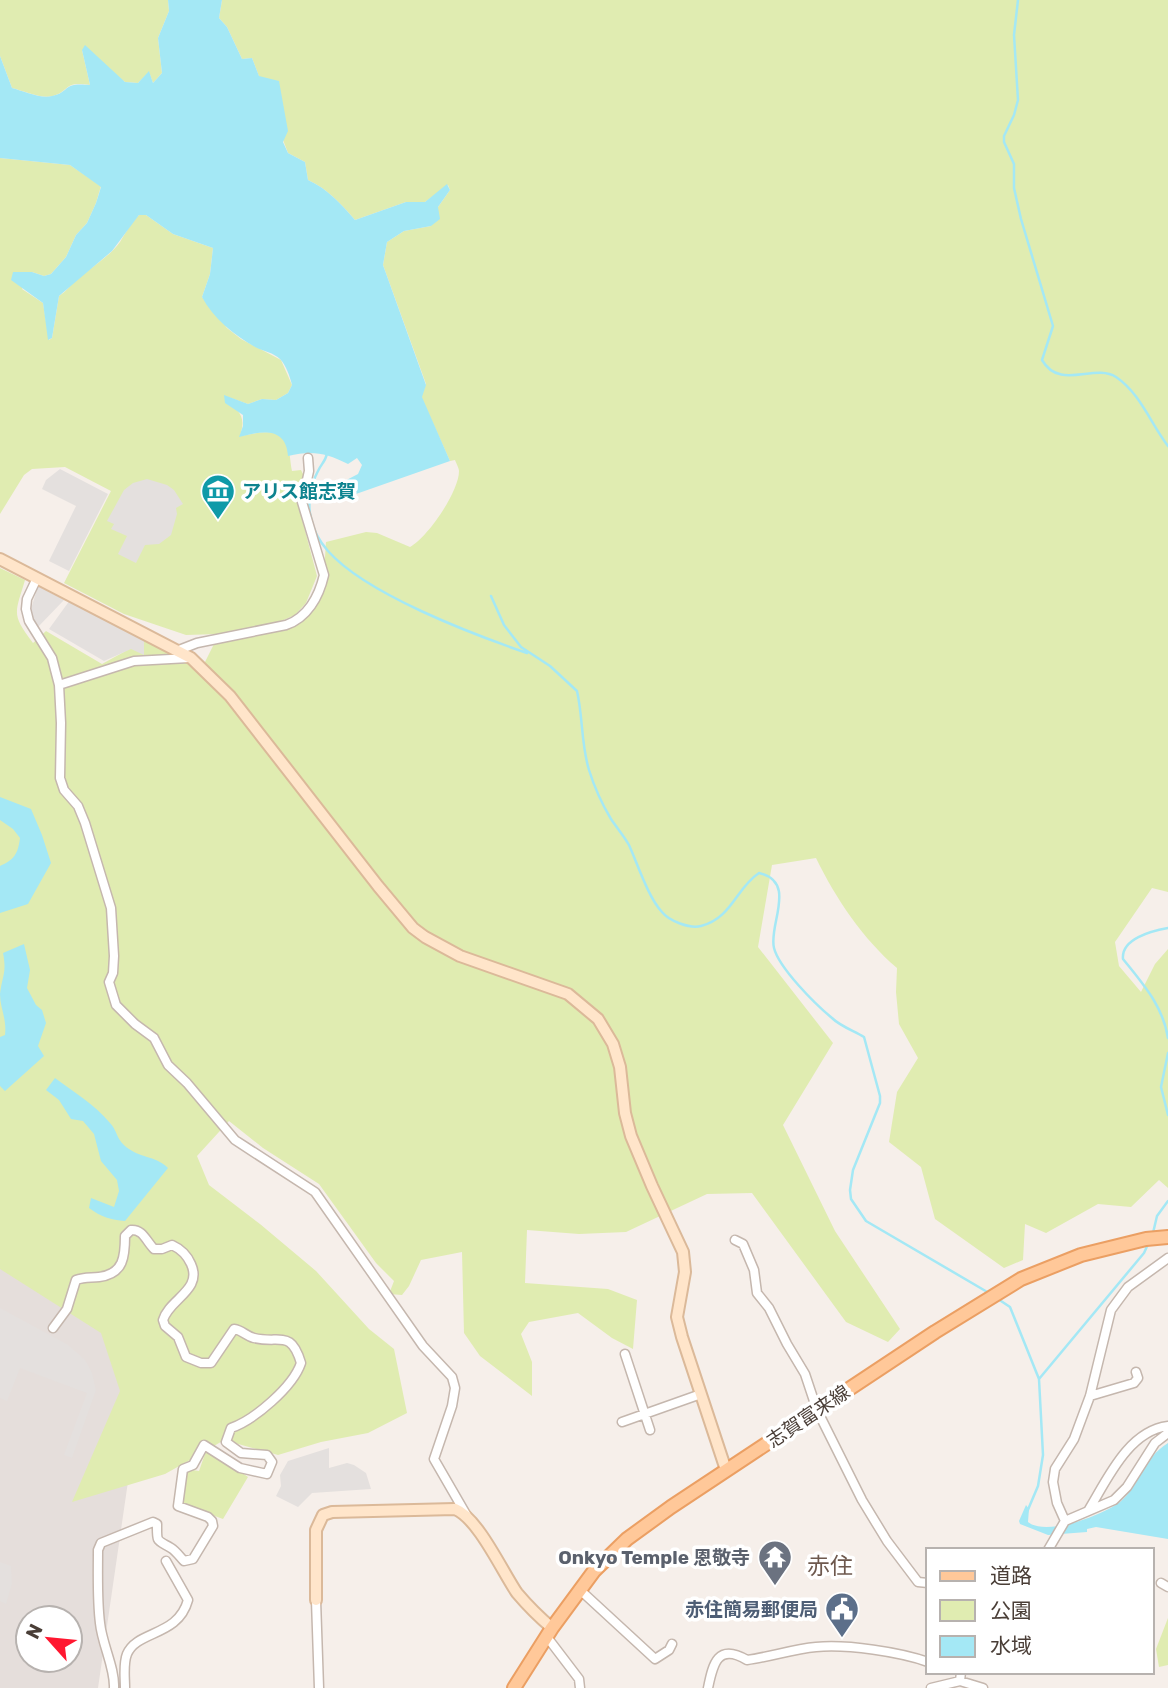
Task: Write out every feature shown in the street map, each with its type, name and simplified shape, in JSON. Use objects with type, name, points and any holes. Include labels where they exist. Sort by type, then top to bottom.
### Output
[{"type":"main road","name":"志賀富来線","points":[[514,1688],[579,1589],[627,1539],[671,1507],[985,1299],[1021,1279],[1054,1265],[1126,1244],[1167,1237]]},
{"type":"street","points":[[179,650],[197,643],[286,625],[295,622],[310,608],[324,575],[302,502],[309,471],[308,458]]},
{"type":"street","points":[[0,559],[191,658],[230,696],[313,806],[413,928],[460,956],[568,994],[598,1019],[613,1044],[620,1067],[625,1113],[631,1136],[683,1252],[685,1272],[677,1317],[726,1470]]},
{"type":"street","points":[[37,578],[27,599],[26,609],[29,621],[52,658],[59,685],[60,778],[64,790],[78,806],[85,823],[111,908],[114,956],[113,973],[109,982],[116,1005],[153,1038],[168,1065],[187,1083],[235,1140],[315,1192],[423,1346],[452,1377],[455,1388],[452,1406],[434,1459],[516,1591],[549,1633],[579,1679],[580,1688]]},
{"type":"street","points":[[59,685],[134,662],[191,658]]},
{"type":"street","points":[[53,1328],[67,1310],[76,1280],[101,1277],[116,1270],[127,1250],[125,1236],[136,1229],[154,1249],[162,1250],[172,1245],[176,1247],[186,1255],[193,1267],[192,1283],[183,1296],[167,1310],[163,1320],[165,1326],[178,1337],[186,1357],[201,1363],[211,1363],[234,1329],[241,1330],[250,1337],[287,1339],[293,1345],[301,1363],[297,1375],[290,1383],[244,1424],[231,1428],[227,1436],[226,1442],[241,1453],[267,1455],[272,1462],[267,1474],[240,1468],[204,1445],[193,1465],[183,1469],[178,1506],[208,1517],[213,1526],[193,1559],[184,1561],[173,1550],[160,1543],[156,1536],[157,1524],[153,1522],[101,1544],[98,1550],[100,1622],[106,1654],[115,1680],[114,1688]]},
{"type":"street","points":[[735,1240],[743,1244],[754,1270],[757,1293],[769,1308],[787,1345],[806,1374],[817,1410],[862,1500],[887,1541],[918,1582],[926,1583]]},
{"type":"street","points":[[1063,1522],[1053,1482],[1055,1469],[1074,1439],[1090,1396],[1111,1310],[1128,1287],[1168,1258]]},
{"type":"street","points":[[625,1354],[650,1430]]},
{"type":"street","points":[[1090,1396],[1134,1384],[1138,1378],[1136,1372]]},
{"type":"street","points":[[622,1422],[701,1394]]},
{"type":"street","points":[[1088,1511],[1117,1462],[1152,1430],[1168,1426]]},
{"type":"street","points":[[1049,1548],[1063,1522],[1114,1500],[1127,1487],[1155,1443],[1168,1433]]},
{"type":"street","points":[[319,1688],[316,1600],[318,1520],[327,1512],[455,1509],[469,1518]]},
{"type":"street","points":[[125,1688],[127,1653],[133,1646],[176,1622],[186,1608],[188,1600],[166,1561]]},
{"type":"street","points":[[579,1589],[655,1659],[669,1650],[672,1644]]},
{"type":"street","points":[[708,1688],[712,1667],[724,1654],[734,1653],[747,1660],[816,1647],[883,1651],[926,1661]]},
{"type":"street","points":[[932,1688],[961,1677],[983,1688]]},
{"type":"shaded area","points":[[60,469],[108,494],[69,571],[49,561],[76,506],[42,489],[46,480]]},
{"type":"shaded area","points":[[147,479],[167,485],[174,490],[183,504],[176,508],[171,535],[159,544],[145,545],[136,563],[118,554],[127,536],[111,529],[114,524],[107,521],[124,490],[133,483]]},
{"type":"shaded area","points":[[38,586],[64,600],[38,627],[31,609]]},
{"type":"shaded area","points":[[70,600],[144,637],[144,655],[131,649],[104,661],[49,629]]},
{"type":"shaded area","points":[[0,1230],[148,1344],[98,1688],[0,1688]]},
{"type":"shaded area","points":[[0,1308],[68,1345],[85,1360],[92,1373],[96,1390],[72,1458],[64,1455],[87,1393],[20,1368],[7,1401],[0,1398]]},
{"type":"shaded area","points":[[329,1448],[329,1468],[347,1463],[354,1465],[366,1473],[371,1489],[312,1493],[298,1507],[276,1496],[281,1486],[280,1475],[288,1461]]},
{"type":"shaded area","points":[[0,1562],[11,1566],[12,1583],[6,1604],[0,1601]]},
{"type":"green space","points":[[0,0],[168,0],[169,11],[158,38],[162,73],[153,83],[149,72],[138,83],[125,82],[82,50],[90,85],[71,85],[59,94],[48,97],[12,88],[0,56]]},
{"type":"green space","points":[[222,0],[1168,0],[1168,892],[1152,888],[1115,942],[1119,966],[1141,992],[1155,964],[1168,949],[1168,1188],[1159,1180],[1131,1207],[1098,1204],[1046,1233],[1025,1224],[1023,1260],[1004,1268],[935,1219],[921,1167],[889,1142],[897,1092],[918,1058],[899,1024],[897,968],[851,918],[816,858],[772,865],[758,947],[833,1043],[783,1125],[835,1231],[900,1329],[888,1342],[846,1322],[752,1193],[707,1194],[626,1232],[579,1234],[527,1230],[525,1283],[608,1289],[637,1300],[633,1349],[612,1338],[578,1313],[529,1322],[521,1334],[532,1362],[532,1396],[480,1356],[464,1333],[462,1252],[421,1260],[402,1295],[389,1294],[394,1281],[376,1263],[319,1184],[263,1148],[229,1121],[197,1156],[209,1185],[316,1271],[369,1329],[394,1349],[407,1413],[368,1433],[321,1442],[278,1455],[224,1440],[209,1449],[248,1477],[223,1519],[182,1504],[186,1469],[199,1471],[206,1451],[165,1474],[72,1502],[120,1391],[101,1333],[0,1269],[0,568],[25,580],[17,613],[21,626],[33,643],[46,631],[102,664],[151,637],[203,666],[214,644],[297,625],[306,617],[313,609],[321,588],[326,542],[366,532],[377,533],[410,547],[417,542],[433,525],[448,502],[459,471],[455,460],[450,461],[421,397],[426,384],[383,265],[387,242],[404,231],[431,226],[438,207],[450,190],[448,185],[425,202],[406,202],[355,220],[328,192],[308,180],[305,162],[288,153],[252,58],[242,59],[227,27],[219,18]]},
{"type":"green space","points":[[0,158],[70,165],[101,186],[87,223],[76,235],[66,257],[51,274],[44,276],[32,272],[22,289],[43,303],[49,340],[52,338],[59,296],[111,252],[139,215],[146,215],[173,234],[213,248],[210,274],[202,297],[227,328],[241,339],[281,360],[292,385],[288,393],[276,400],[262,399],[248,404],[225,396],[242,418],[240,436],[265,432],[278,434],[287,443],[292,471],[301,470],[304,476],[297,500],[317,576],[306,603],[295,615],[279,622],[219,634],[186,635],[124,614],[64,583],[111,491],[65,467],[32,469],[24,475],[0,514]]},
{"type":"green space","points":[[1168,1618],[1168,1665],[1159,1667],[1156,1649]]},
{"type":"water","points":[[168,0],[222,0],[219,18],[227,27],[242,59],[252,58],[259,76],[279,81],[288,131],[283,142],[288,153],[305,162],[308,180],[328,192],[355,220],[406,202],[425,202],[447,184],[450,190],[438,207],[440,219],[431,226],[404,231],[387,242],[383,265],[426,385],[422,397],[450,461],[336,501],[335,486],[358,474],[362,465],[357,458],[348,464],[319,454],[288,456],[283,440],[277,435],[264,432],[239,437],[243,415],[225,403],[224,395],[248,404],[262,399],[276,400],[288,393],[292,385],[288,371],[278,357],[239,337],[218,319],[202,297],[210,274],[213,248],[173,234],[146,215],[139,215],[112,251],[59,296],[52,338],[48,340],[43,303],[11,280],[13,272],[32,272],[44,276],[51,274],[66,257],[76,235],[87,223],[101,187],[70,165],[0,158],[0,56],[12,88],[37,96],[52,96],[74,85],[90,85],[82,50],[85,45],[125,82],[138,83],[149,71],[153,83],[162,73],[158,38],[169,11]]},
{"type":"water","points":[[0,797],[31,809],[51,863],[28,904],[0,913],[0,866],[15,856],[20,838],[0,820]]},
{"type":"water","points":[[24,944],[30,970],[27,988],[36,1005],[42,1010],[46,1023],[38,1046],[44,1056],[5,1091],[0,1086],[0,1037],[5,1035],[0,994],[4,970],[3,953]]},
{"type":"water","points":[[55,1078],[98,1110],[129,1149],[168,1168],[125,1221],[106,1218],[89,1208],[91,1198],[114,1207],[119,1191],[117,1180],[101,1161],[94,1134],[83,1121],[71,1119],[59,1100],[46,1090]]},
{"type":"water","points":[[1168,1443],[1168,1539],[1096,1527],[1087,1529],[1087,1532],[1048,1535],[1020,1524],[1026,1505],[1029,1509],[1028,1522],[1048,1527],[1074,1523],[1112,1507],[1127,1495],[1153,1456]]},
{"type":"waterway","points":[[1018,0],[1014,35],[1018,100],[1004,142],[1014,164],[1014,188],[1021,219],[1053,326],[1042,360],[1049,369],[1058,374],[1098,373],[1116,377],[1139,400],[1168,446]]},
{"type":"waterway","points":[[327,453],[313,482],[309,507],[315,531],[328,551],[345,567],[393,597],[450,624],[527,653]]},
{"type":"waterway","points":[[491,596],[504,625],[521,647],[550,666],[577,691],[585,750],[593,782],[601,801],[629,845],[652,898],[665,915],[686,925],[701,926],[727,910],[751,879],[759,873],[771,878],[777,885],[779,905],[773,939],[777,956],[799,985],[825,1012],[864,1037],[880,1096],[880,1103],[853,1170],[851,1199],[866,1221],[989,1293]]},
{"type":"waterway","points":[[1168,928],[1132,941],[1127,946],[1123,959],[1157,1006],[1168,1038]]},
{"type":"waterway","points":[[1168,1053],[1161,1087],[1168,1115]]},
{"type":"waterway","points":[[1153,1233],[1157,1216],[1168,1201]]},
{"type":"waterway","points":[[1039,1379],[1144,1253],[1149,1242]]},
{"type":"waterway","points":[[998,1299],[1010,1307],[1039,1379],[1043,1455],[1038,1486],[1027,1512]]},
{"type":"place","name":"アリス館志賀","points":[[218,521]]},
{"type":"place","name":"Onkyo Temple 恩敬寺","points":[[775,1587]]},
{"type":"place","name":"赤住簡易郵便局","points":[[842,1639]]},
{"type":"district","name":"赤住","points":[[830,1566]]}]
